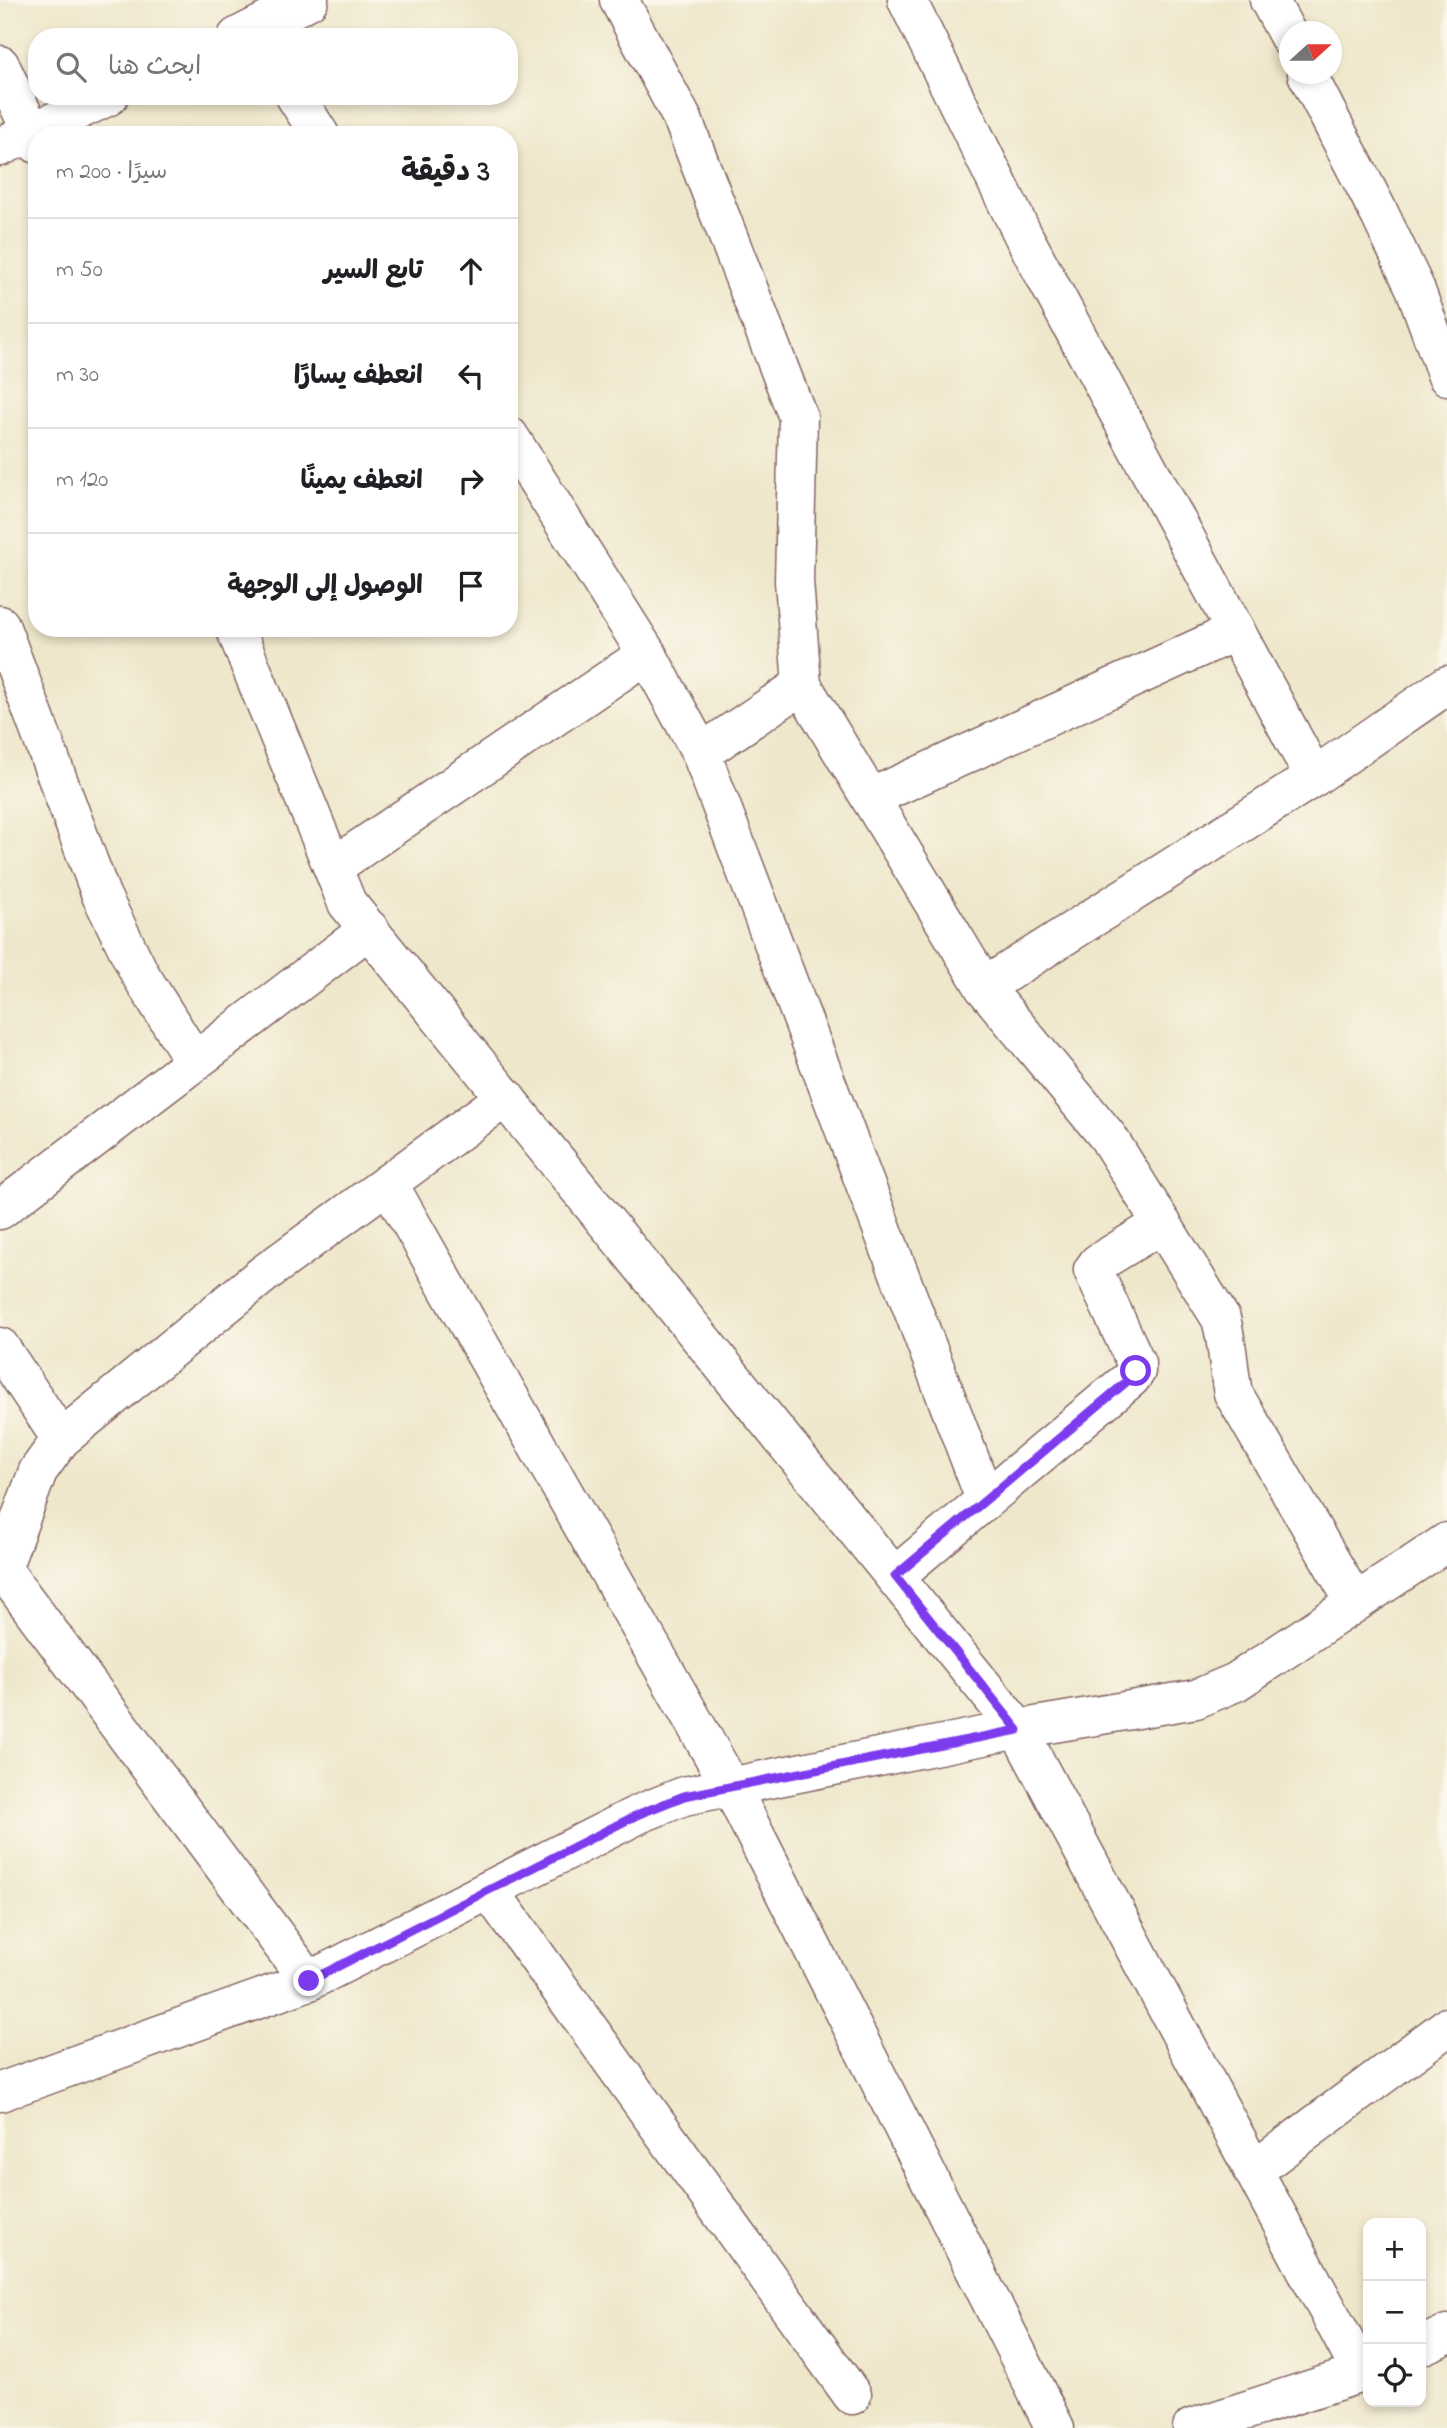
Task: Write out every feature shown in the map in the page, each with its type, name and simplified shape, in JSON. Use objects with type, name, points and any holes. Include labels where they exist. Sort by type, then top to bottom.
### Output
[{"type":"street","points":[[260,28],[309,0]]},
{"type":"street","points":[[619,0],[683,120],[798,416],[794,581],[802,685],[984,987],[1108,1137],[1221,1319],[1227,1339],[1228,1370],[1233,1393],[1354,1601]]},
{"type":"street","points":[[907,0],[1023,234],[1314,776]]},
{"type":"street","points":[[1269,0],[1280,21]]},
{"type":"street","points":[[0,65],[23,141]]},
{"type":"street","points":[[1312,84],[1415,288],[1447,376]]},
{"type":"street","points":[[51,126],[91,105]]},
{"type":"street","points":[[301,105],[314,126]]},
{"type":"street","points":[[518,450],[646,654],[701,753],[985,1499]]},
{"type":"street","points":[[0,625],[101,895],[140,974],[195,1062]]},
{"type":"street","points":[[870,798],[1236,631]]},
{"type":"street","points":[[239,637],[347,903],[1018,1730],[1253,2171],[1363,2369]]},
{"type":"street","points":[[332,867],[646,654]]},
{"type":"street","points":[[701,753],[802,685]]},
{"type":"street","points":[[984,987],[1314,776],[1447,685]]},
{"type":"street","points":[[0,1210],[369,929]]},
{"type":"street","points":[[309,1981],[1,1572],[38,1471],[61,1439],[265,1273],[506,1097]]},
{"type":"street","points":[[388,1184],[731,1787],[1055,2428]]},
{"type":"street","points":[[895,1576],[1131,1378],[1136,1371],[1136,1363],[1093,1270],[1098,1263],[1162,1224]]},
{"type":"street","points":[[0,1347],[61,1439]]},
{"type":"street","points":[[0,2092],[309,1981],[639,1814],[684,1796],[1018,1730],[1196,1699],[1236,1682],[1354,1601],[1447,1542]]},
{"type":"street","points":[[489,1890],[852,2395]]},
{"type":"street","points":[[1253,2171],[1447,2027]]},
{"type":"street","points":[[1425,2344],[1447,2334]]},
{"type":"street","points":[[1192,2428],[1363,2374]]},
{"type":"route","points":[[309,1981],[639,1814],[684,1796],[1018,1730],[895,1576],[1136,1371]]}]
